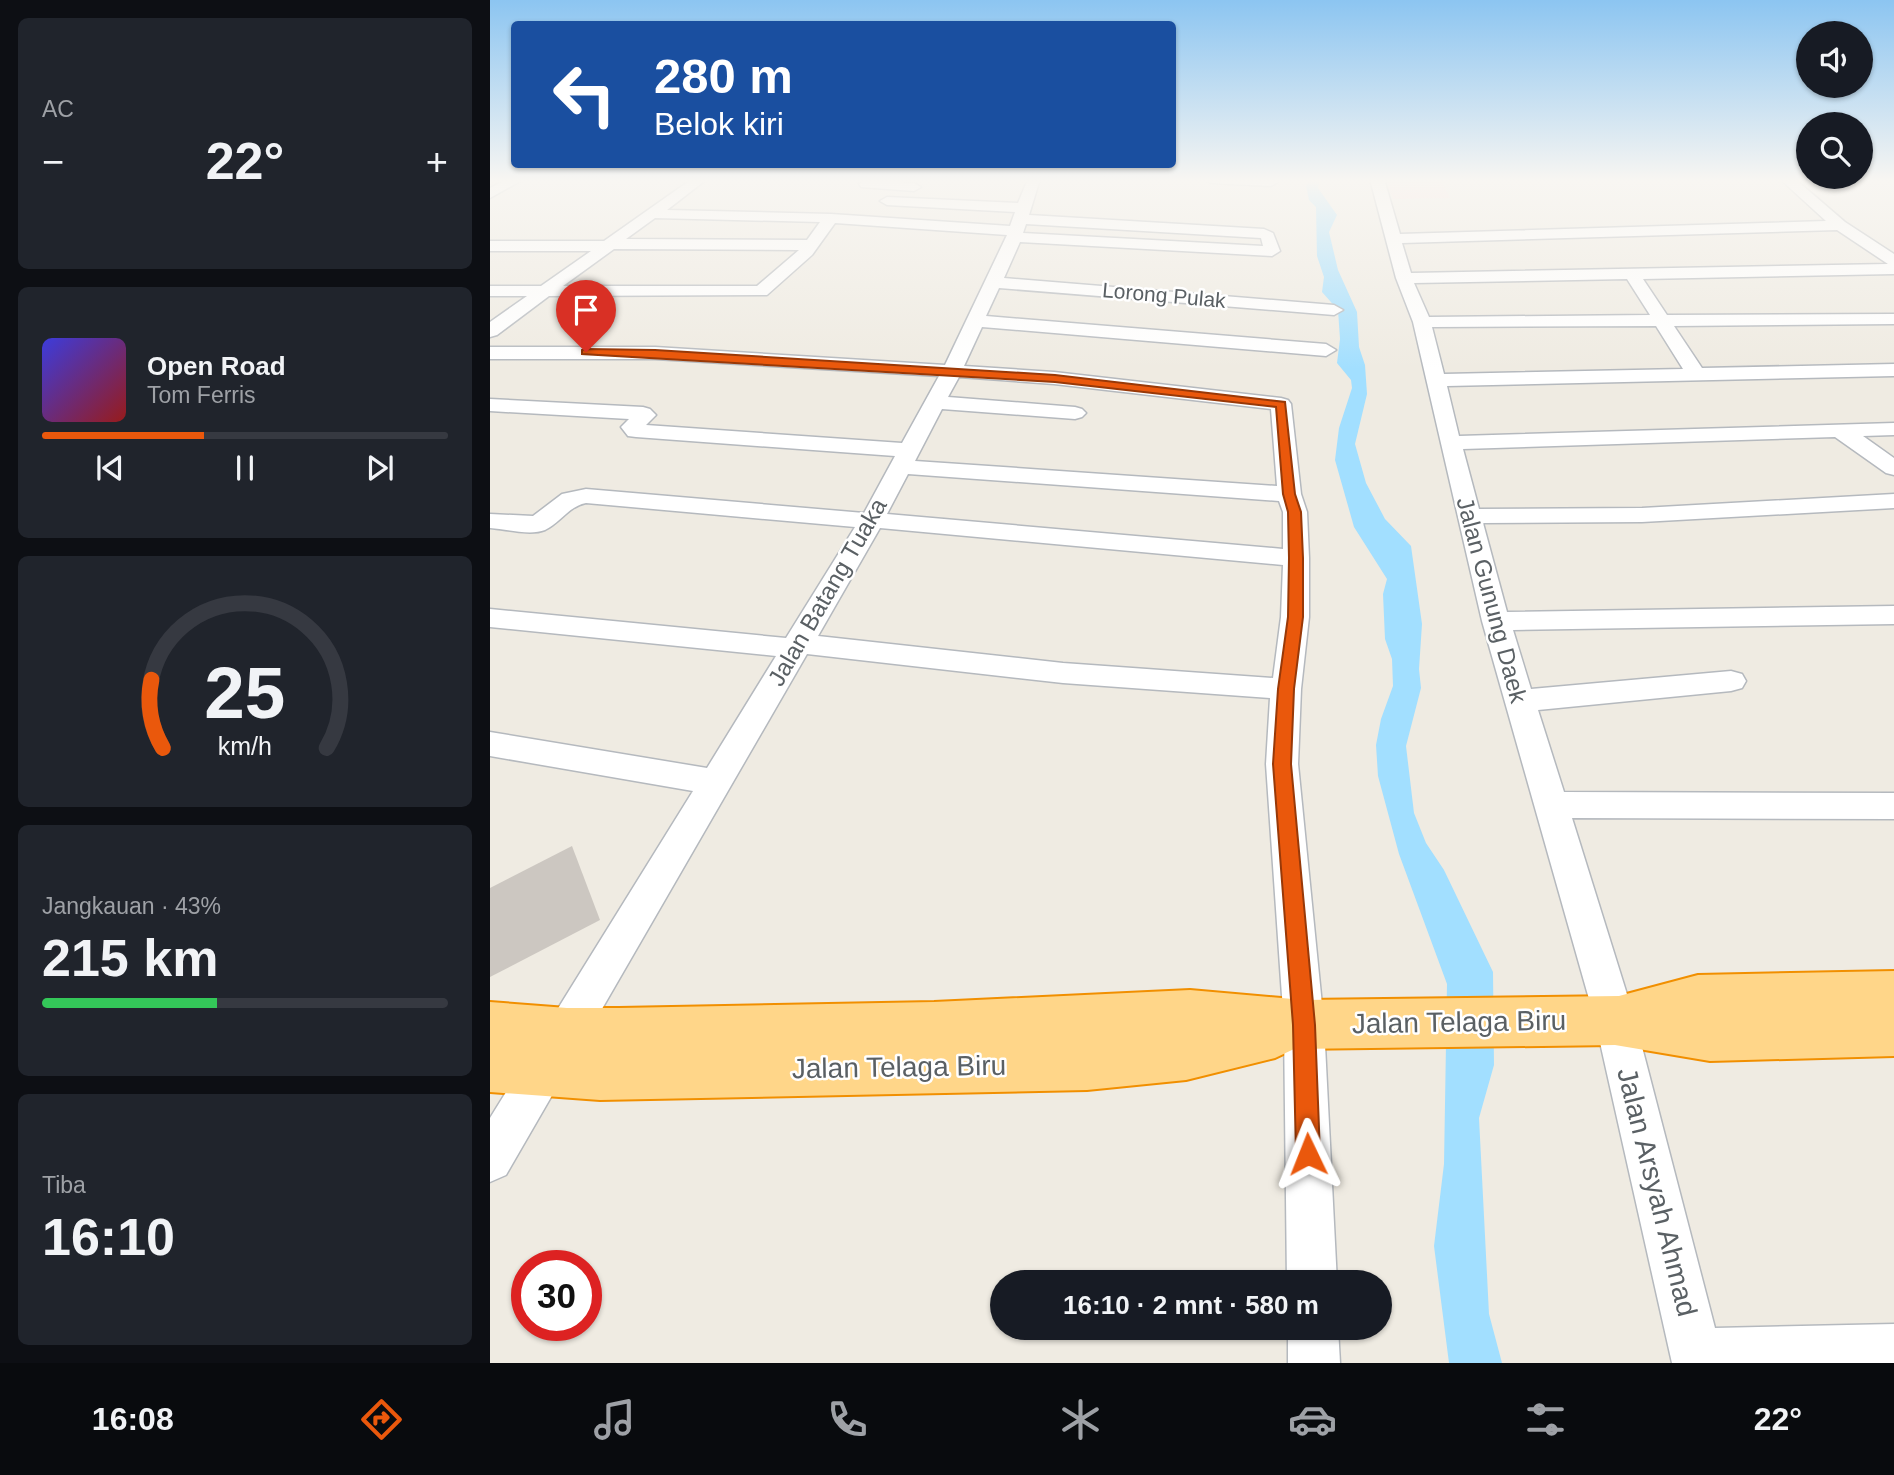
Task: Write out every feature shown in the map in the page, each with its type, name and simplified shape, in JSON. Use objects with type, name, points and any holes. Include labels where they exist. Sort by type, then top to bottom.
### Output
[{"type":"highway","name":"Jalan Telaga Biru","points":[[490,1027],[568,1032],[614,1072],[1087,1063],[1188,1034],[1304,1025],[1704,1017],[1894,995]]},
{"type":"highway","name":"Jalan Telaga Biru","points":[[1704,1017],[1894,1031]]},
{"type":"highway","name":"Jalan Telaga Biru","points":[[490,1065],[568,1032]]},
{"type":"street","points":[[490,331],[612,243]]},
{"type":"street","name":"Jalan Batang Tuaka","points":[[501,1141],[871,520],[952,371],[1008,243]]},
{"type":"street","points":[[1223,243],[1272,251],[1270,243]]},
{"type":"street","name":"Jalan Gunung Daek","points":[[1396,243],[1404,278],[1422,322],[1496,621],[1615,1020]]},
{"type":"street","points":[[1869,243],[1891,256]]},
{"type":"street","points":[[490,246],[811,245]]},
{"type":"street","points":[[490,291],[761,291],[811,245]]},
{"type":"street","points":[[1404,278],[1894,269]]},
{"type":"street","points":[[1632,274],[1697,375]]},
{"type":"street","name":"Lorong Pulak","points":[[993,282],[1334,310]]},
{"type":"street","points":[[1422,322],[1894,319]]},
{"type":"street","points":[[975,321],[1326,350]]},
{"type":"street","points":[[490,353],[655,353],[952,371],[1055,378],[1279,403],[1282,406],[1289,494],[1295,512],[1296,558],[1295,617],[1286,689],[1282,764],[1304,1025],[1312,1270]]},
{"type":"street","points":[[1436,380],[1894,370]]},
{"type":"street","points":[[935,402],[1075,413]]},
{"type":"street","points":[[490,405],[643,412],[645,415],[632,427],[636,430],[1189,489],[1289,494]]},
{"type":"street","points":[[1450,443],[1894,429]]},
{"type":"street","points":[[1839,430],[1894,468]]},
{"type":"street","points":[[490,522],[538,524],[570,499],[586,496],[1191,551],[1296,558]]},
{"type":"street","points":[[1469,516],[1642,515],[1894,501]]},
{"type":"street","points":[[1496,621],[1894,615]]},
{"type":"street","points":[[490,618],[1063,673],[1286,689]]},
{"type":"street","points":[[1520,701],[1731,681]]},
{"type":"street","points":[[490,744],[714,782]]},
{"type":"street","points":[[1551,805],[1894,806]]},
{"type":"street","name":"Jalan Arsyah Ahmad","points":[[1615,1020],[1697,1358]]},
{"type":"street","points":[[1313,1340],[1314,1363]]},
{"type":"street","points":[[1697,1358],[1894,1350]]},
{"type":"water","points":[[1317,243],[1332,243],[1338,270],[1357,312],[1359,347],[1365,365],[1367,394],[1355,444],[1366,483],[1385,519],[1411,546],[1422,624],[1419,669],[1421,688],[1406,746],[1414,813],[1426,843],[1444,870],[1493,972],[1494,1065],[1479,1118],[1489,1314],[1502,1363],[1449,1363],[1434,1246],[1444,1164],[1447,984],[1399,854],[1378,776],[1376,745],[1381,719],[1393,686],[1392,659],[1385,639],[1383,594],[1387,579],[1354,527],[1335,460],[1339,428],[1352,388],[1351,380],[1337,363],[1340,339],[1338,310],[1322,292],[1324,277],[1317,256]]},
{"type":"building","points":[[572,846],[600,920],[490,977],[490,888]]},
{"type":"route","points":[[586,352],[655,353],[1055,378],[1281,404],[1289,494],[1295,512],[1296,558],[1295,617],[1286,689],[1282,764],[1304,1025],[1308,1154]]}]
